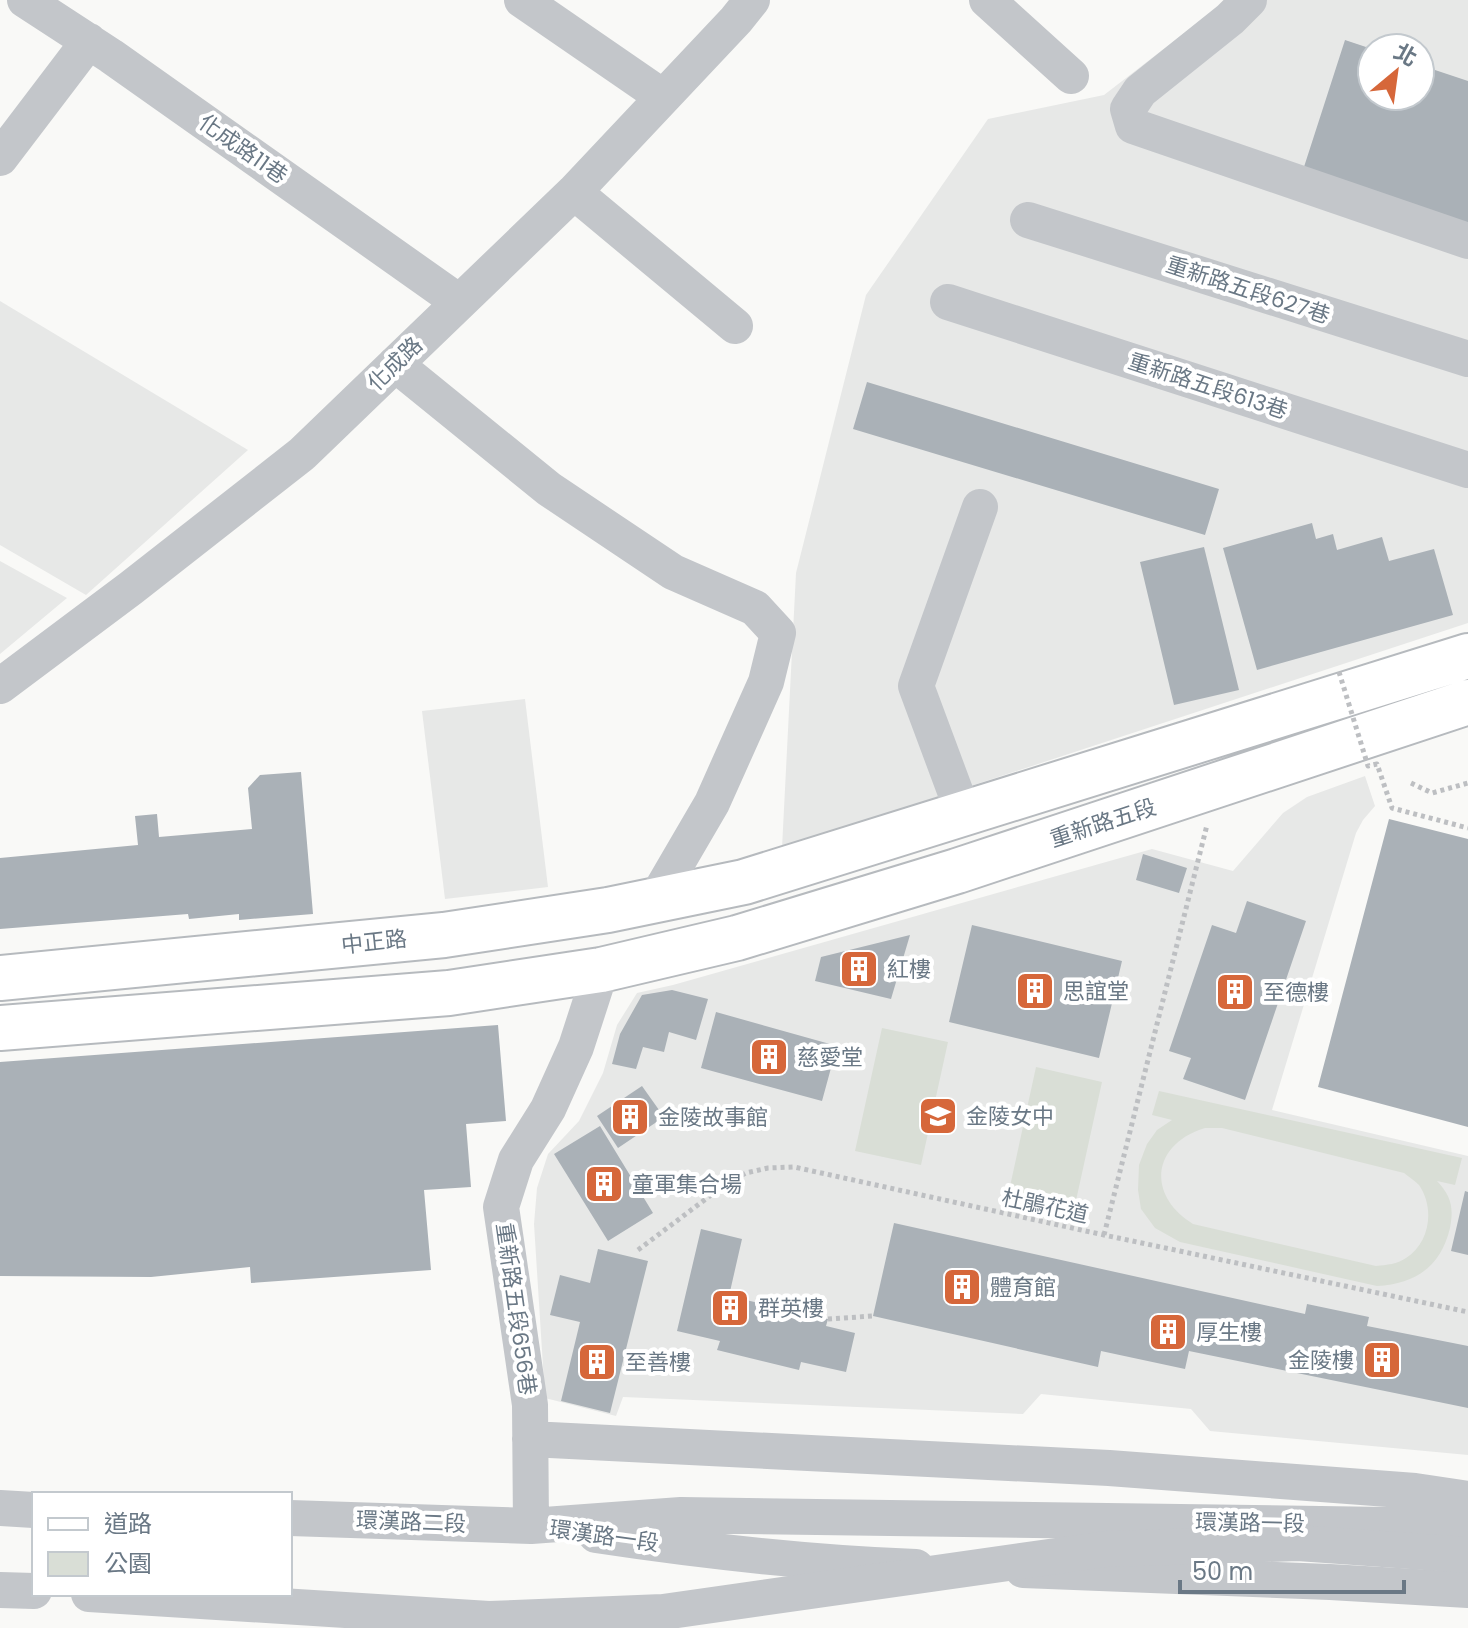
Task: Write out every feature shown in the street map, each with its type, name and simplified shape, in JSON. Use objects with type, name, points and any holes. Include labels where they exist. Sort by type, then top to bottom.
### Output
[{"type":"main road","points":[[964,815],[1468,656]]},
{"type":"main road","name":"重新路五段","points":[[601,970],[737,938],[957,871],[1468,702]]},
{"type":"main road","name":"中正路","points":[[0,978],[444,935],[608,910],[744,882],[964,815]]},
{"type":"main road","points":[[0,1028],[449,993],[601,970]]},
{"type":"street","points":[[522,0],[663,97]]},
{"type":"street","name":"化成路","points":[[0,686],[302,454],[574,192],[752,0]]},
{"type":"street","points":[[987,0],[1071,76]]},
{"type":"street","points":[[1249,0],[1230,19],[1140,91],[1128,109],[1133,126],[1468,241]]},
{"type":"street","name":"化成路11巷","points":[[49,6],[89,41],[459,302]]},
{"type":"street","points":[[0,158],[89,41]]},
{"type":"street","points":[[574,192],[735,326]]},
{"type":"street","name":"重新路五段627巷","points":[[1028,220],[1468,359]]},
{"type":"street","name":"重新路五段613巷","points":[[948,302],[1468,470]]},
{"type":"street","points":[[395,364],[549,489],[673,572],[755,608],[778,633],[766,682],[712,803],[656,899]]},
{"type":"street","points":[[964,815],[916,686],[980,507]]},
{"type":"street","name":"重新路五段656巷","points":[[531,1526],[530,1405],[501,1207],[516,1160],[548,1109],[576,1047],[601,970]]},
{"type":"street","points":[[530,1439],[1109,1468],[1415,1491],[1468,1499]]},
{"type":"street","points":[[0,1508],[32,1510]]},
{"type":"street","name":"環漢路一段","points":[[531,1526],[681,1515],[1387,1525],[1468,1530]]},
{"type":"street","name":"環漢路二段","points":[[292,1518],[531,1526]]},
{"type":"street","name":"環漢路一段","points":[[531,1526],[674,1547],[863,1565],[1468,1590]]},
{"type":"street","points":[[121,1596],[489,1619],[663,1612],[1106,1549],[1298,1543],[1468,1555]]},
{"type":"street","points":[[0,1590],[32,1591]]},
{"type":"path","points":[[1339,672],[1368,766],[1377,764],[1392,808],[1468,828]]},
{"type":"path","points":[[1411,783],[1432,793],[1468,784]]},
{"type":"path","points":[[1104,1235],[1208,824]]},
{"type":"path","name":"杜鵑花道","points":[[638,1250],[727,1183],[746,1173],[794,1167],[1468,1312]]},
{"type":"path","points":[[828,1319],[873,1316]]},
{"type":"shaded area","points":[[1227,0],[1468,0],[1468,623],[782,848],[796,573],[866,295],[988,119],[1104,95]]},
{"type":"shaded area","points":[[0,301],[248,450],[86,595],[0,545]]},
{"type":"shaded area","points":[[0,561],[67,598],[0,654]]},
{"type":"shaded area","points":[[525,699],[548,887],[445,899],[422,711]]},
{"type":"shaded area","name":"金陵女中","points":[[1365,776],[1375,806],[1356,833],[1272,1110],[1468,1156],[1468,1455],[1210,1431],[1191,1409],[1041,1394],[1023,1414],[623,1397],[616,1416],[545,1398],[534,1224],[537,1188],[548,1154],[579,1121],[603,1073],[617,1025],[637,993],[1152,849],[1233,871],[1283,813],[1307,797]]},
{"type":"green space","points":[[882,1028],[948,1042],[921,1165],[855,1151]]},
{"type":"green space","points":[[1036,1067],[1102,1082],[1075,1205],[1009,1191]]},
{"type":"green space","points":[[1159,1091],[1462,1158],[1455,1185],[1437,1181],[1446,1192],[1452,1214],[1446,1241],[1433,1263],[1415,1277],[1377,1286],[1180,1242],[1155,1228],[1141,1209],[1139,1165],[1147,1144],[1157,1130],[1172,1120],[1152,1115]],"holes":[[[1205,1128],[1222,1128],[1404,1173],[1419,1185],[1427,1204],[1428,1224],[1420,1244],[1403,1260],[1376,1266],[1193,1224],[1168,1199],[1162,1185],[1162,1171],[1174,1146],[1187,1136]]]},
{"type":"building","points":[[1345,40],[1356,44],[1356,112],[1436,112],[1436,70],[1468,81],[1468,225],[1303,170]]},
{"type":"building","points":[[867,382],[1219,489],[1205,535],[853,429]]},
{"type":"building","points":[[1312,523],[1316,539],[1333,534],[1337,550],[1382,537],[1389,561],[1434,549],[1453,615],[1257,670],[1223,548]]},
{"type":"building","points":[[1204,547],[1239,690],[1174,705],[1140,562]]},
{"type":"building","points":[[301,772],[313,914],[239,920],[239,914],[189,919],[188,914],[0,929],[0,858],[138,845],[135,816],[157,814],[159,837],[252,829],[248,788],[260,775]]},
{"type":"building","points":[[1389,819],[1468,839],[1468,1127],[1318,1087]]},
{"type":"building","points":[[1143,854],[1187,868],[1179,893],[1136,880]]},
{"type":"building","name":"至德樓","points":[[1247,901],[1306,921],[1245,1100],[1183,1079],[1191,1058],[1169,1051],[1212,925],[1236,933]]},
{"type":"building","name":"思誼堂","points":[[972,925],[1122,961],[1099,1058],[949,1022]]},
{"type":"building","name":"紅樓","points":[[910,935],[891,999],[815,981],[821,957]]},
{"type":"building","points":[[672,990],[708,999],[696,1040],[669,1032],[664,1052],[643,1047],[636,1069],[612,1064],[620,1034],[642,995]]},
{"type":"building","name":"慈愛堂","points":[[716,1012],[837,1046],[822,1101],[701,1068]]},
{"type":"building","points":[[498,1025],[506,1121],[466,1124],[471,1187],[424,1190],[431,1270],[251,1283],[250,1267],[151,1277],[0,1276],[0,1062]]},
{"type":"building","name":"金陵故事館","points":[[642,1086],[664,1117],[618,1148],[597,1116]]},
{"type":"building","name":"童軍集合場","points":[[600,1126],[653,1213],[608,1241],[554,1154]]},
{"type":"building","points":[[1465,1191],[1468,1192],[1468,1255],[1451,1251]]},
{"type":"building","points":[[894,1223],[1305,1314],[1307,1304],[1369,1317],[1367,1326],[1468,1346],[1468,1408],[1189,1351],[1185,1369],[1101,1351],[1098,1367],[873,1316]]},
{"type":"building","name":"群英樓","points":[[701,1229],[742,1239],[729,1296],[828,1319],[826,1326],[855,1333],[846,1372],[801,1362],[799,1370],[717,1350],[720,1341],[677,1331]]},
{"type":"building","name":"至善樓","points":[[598,1249],[648,1261],[610,1413],[561,1401],[580,1322],[550,1315],[560,1275],[590,1283]]},
{"type":"place","name":"紅樓","points":[[859,969]]},
{"type":"place","name":"思誼堂","points":[[1035,991]]},
{"type":"place","name":"至德樓","points":[[1235,992]]},
{"type":"place","name":"慈愛堂","points":[[769,1057]]},
{"type":"place","name":"金陵女中","points":[[938,1116]]},
{"type":"place","name":"金陵故事館","points":[[630,1117]]},
{"type":"place","name":"童軍集合場","points":[[604,1184]]},
{"type":"place","name":"體育館","points":[[962,1287]]},
{"type":"place","name":"群英樓","points":[[730,1308]]},
{"type":"place","name":"厚生樓","points":[[1168,1332]]},
{"type":"place","name":"金陵樓","points":[[1382,1360]]},
{"type":"place","name":"至善樓","points":[[597,1362]]}]
